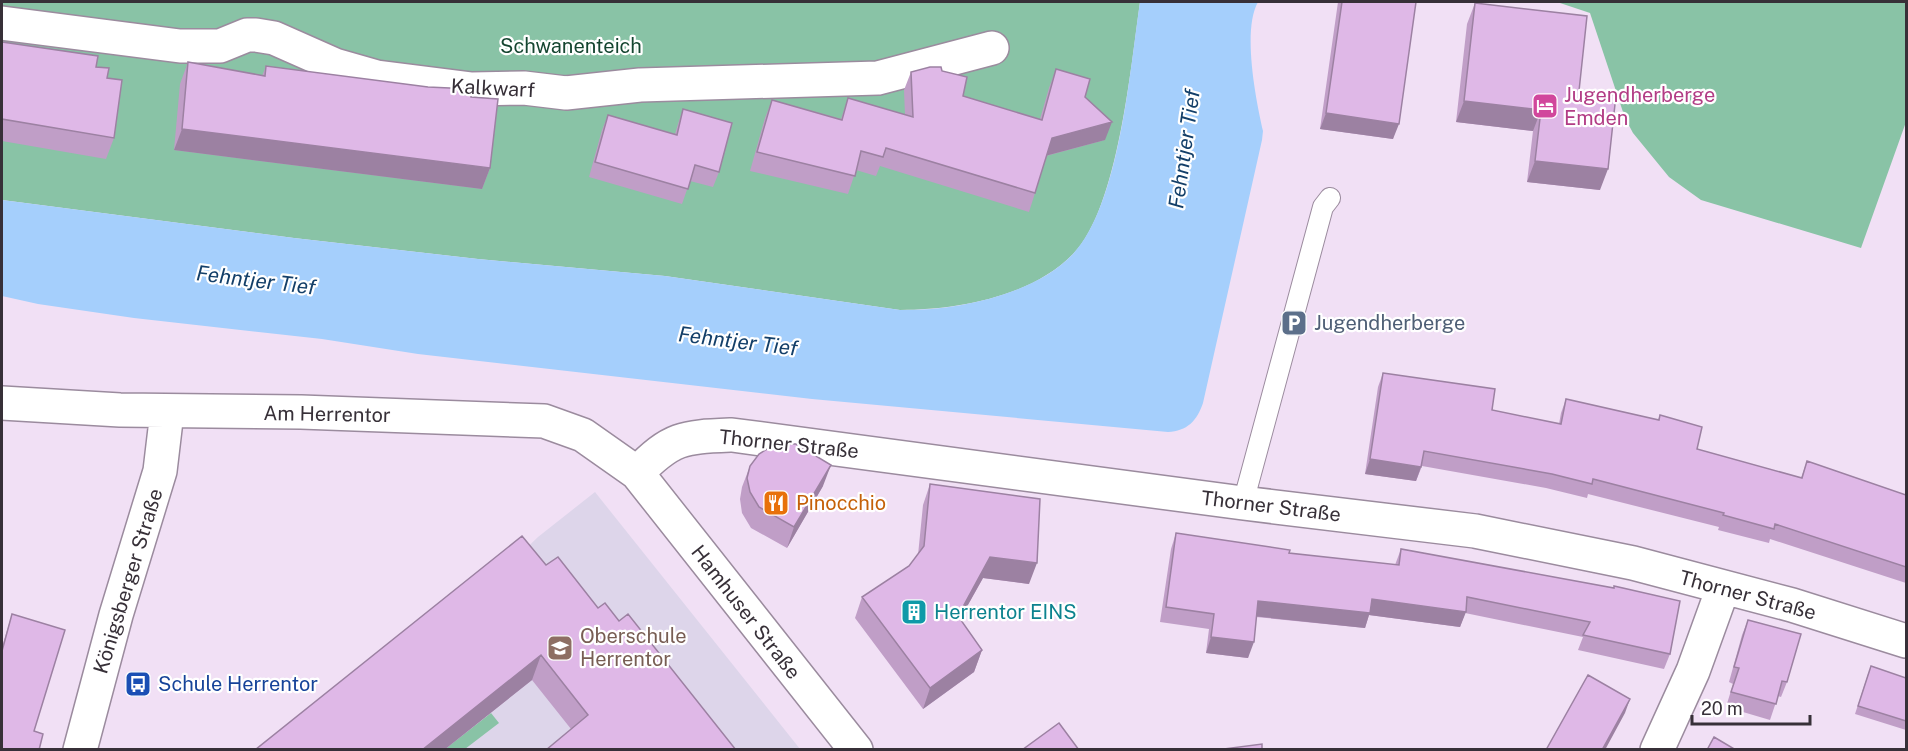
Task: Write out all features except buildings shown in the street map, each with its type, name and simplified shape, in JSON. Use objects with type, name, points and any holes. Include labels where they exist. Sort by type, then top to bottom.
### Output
[{"type":"street","name":"Kalkwarf","points":[[2,23],[180,46],[220,46],[247,35],[256,35],[274,38],[335,65],[377,77],[472,89],[524,88],[566,93],[640,85],[878,78],[992,48]]},
{"type":"street","name":"Am Herrentor","points":[[2,403],[167,412],[301,412],[544,421],[583,435],[637,473]]},
{"type":"street","name":"Königsberger Straße","points":[[80,750],[116,615],[160,471],[167,412]]},
{"type":"street","name":"Thorner Straße","points":[[637,473],[672,442],[697,436],[732,435],[1243,503],[1475,531],[1633,563],[1792,605],[1906,641]]},
{"type":"street","name":"Hamhuser Straße","points":[[637,473],[856,750]]},
{"type":"street","points":[[1657,750],[1693,671],[1723,588]]},
{"type":"lane","points":[[1243,503],[1323,207],[1329,198]]},
{"type":"shaded area","name":"Oberschule Herrentor","points":[[595,492],[800,749],[270,750],[513,561],[538,537]]},
{"type":"green space","name":"Schwanenteich","points":[[2,2],[1140,2],[1127,98],[1112,171],[1088,233],[1073,254],[1056,269],[1015,291],[969,304],[900,310],[665,276],[478,259],[294,238],[2,200]]},
{"type":"green space","points":[[1557,2],[1906,2],[1906,122],[1861,248],[1701,200],[1669,177],[1633,133],[1625,118],[1590,13]]},
{"type":"green space","points":[[491,713],[499,723],[465,749],[445,749]]},
{"type":"water","name":"Fehntjer Tief","points":[[1140,2],[1258,2],[1253,14],[1251,47],[1254,84],[1263,131],[1262,140],[1203,403],[1194,420],[1181,430],[1168,432],[812,399],[418,354],[322,339],[134,318],[38,304],[2,296],[2,200],[294,238],[478,259],[665,276],[900,310],[921,310],[968,304],[992,298],[1038,280],[1057,268],[1073,254],[1089,232],[1102,203],[1120,134]]},
{"type":"place","name":"Jugendherberge Emden","points":[[1545,106]]},
{"type":"place","name":"Jugendherberge","points":[[1294,323]]},
{"type":"place","name":"Pinocchio","points":[[776,503]]},
{"type":"place","name":"Herrentor EINS","points":[[914,612]]},
{"type":"place","name":"Oberschule Herrentor","points":[[560,648]]},
{"type":"place","name":"Schule Herrentor","points":[[138,684]]}]
